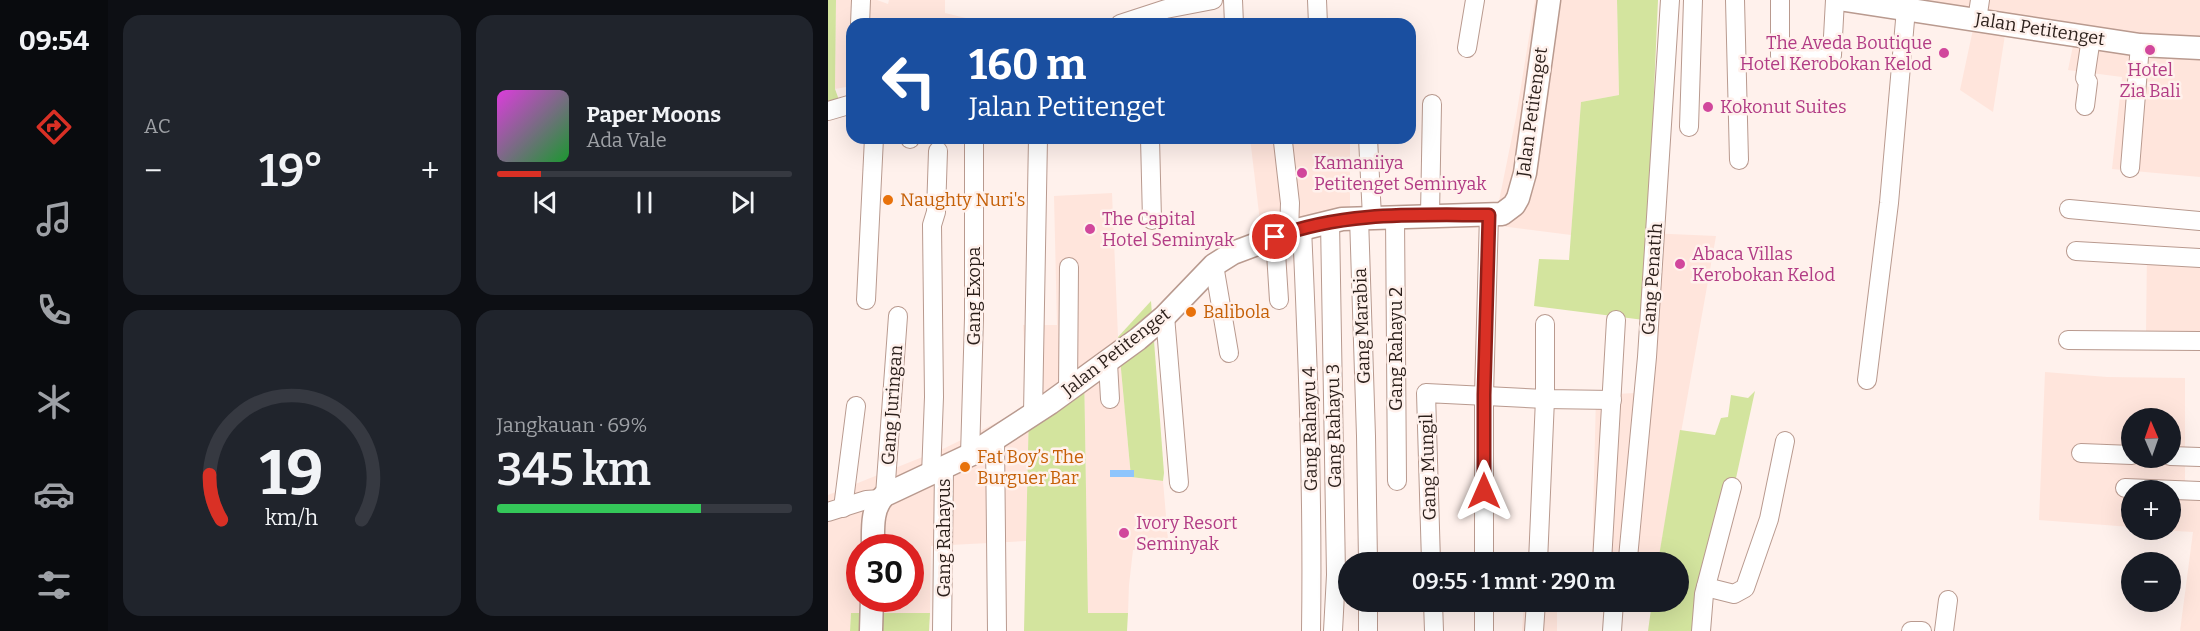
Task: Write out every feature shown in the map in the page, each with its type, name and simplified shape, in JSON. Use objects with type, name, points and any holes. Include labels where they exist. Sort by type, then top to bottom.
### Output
[{"type":"main road","name":"Jalan Petitenget","points":[[882,497],[970,455],[1108,363],[1165,316],[1215,266],[1233,253],[1288,232],[1330,221],[1365,217],[1489,215],[1502,214],[1510,209],[1521,190],[1549,0]]},
{"type":"main road","name":"Jalan Petitenget","points":[[1845,0],[1906,9],[1978,10],[2091,38],[2140,45],[2200,48]]},
{"type":"main road","points":[[874,534],[874,524],[882,497]]},
{"type":"main road","points":[[871,631],[872,612]]},
{"type":"street","points":[[860,18],[861,0]]},
{"type":"street","points":[[1151,18],[1214,0]]},
{"type":"street","points":[[1233,0],[1234,18]]},
{"type":"street","points":[[1317,0],[1318,18]]},
{"type":"street","points":[[1467,48],[1475,0]]},
{"type":"street","name":"Gang Penatih","points":[[1629,552],[1647,357],[1670,0]]},
{"type":"street","points":[[1689,127],[1693,0]]},
{"type":"street","points":[[1735,0],[1738,160]]},
{"type":"street","points":[[1780,0],[1780,56],[1788,60],[1828,58],[1832,55],[1835,0]]},
{"type":"street","points":[[1867,380],[1889,202],[1906,9]]},
{"type":"street","points":[[2085,106],[2088,82],[2085,78],[2091,38]]},
{"type":"street","points":[[2130,168],[2140,45]]},
{"type":"street","points":[[1430,215],[1432,104]]},
{"type":"street","points":[[828,111],[846,106]]},
{"type":"street","points":[[866,300],[874,144]]},
{"type":"street","name":"Gang Exopa","points":[[970,455],[974,318],[974,144]]},
{"type":"street","points":[[1033,414],[1038,144]]},
{"type":"street","points":[[1150,144],[1152,220]]},
{"type":"street","points":[[1279,300],[1288,232],[1289,195],[1283,144]]},
{"type":"street","name":"Gang Marabia","points":[[1366,436],[1365,217],[1368,144]]},
{"type":"street","name":"Gang Rahayus","points":[[938,151],[936,212],[932,225],[934,397],[942,631]]},
{"type":"street","points":[[2069,209],[2200,221]]},
{"type":"street","points":[[1484,552],[1484,395],[1489,215]]},
{"type":"street","name":"Gang Rahayu 2","points":[[1395,216],[1397,481]]},
{"type":"street","name":"Gang Rahayu 3","points":[[1330,221],[1336,575],[1334,631]]},
{"type":"street","name":"Gang Rahayu 4","points":[[1288,232],[1308,358],[1311,631]]},
{"type":"street","points":[[2076,251],[2200,258]]},
{"type":"street","points":[[1215,266],[1229,353]]},
{"type":"street","points":[[1068,390],[1069,267]]},
{"type":"street","name":"Gang Juringan","points":[[882,497],[898,316]]},
{"type":"street","points":[[1165,316],[1179,483]]},
{"type":"street","points":[[1603,552],[1616,320]]},
{"type":"street","points":[[1538,552],[1545,399],[1545,324]]},
{"type":"street","points":[[2068,340],[2200,341]]},
{"type":"street","points":[[1108,363],[1110,399]]},
{"type":"street","name":"Gang Mungil","points":[[1431,552],[1426,393],[1612,400]]},
{"type":"street","points":[[856,406],[835,510],[882,497]]},
{"type":"street","name":"Gang Rahayu 3","points":[[1366,436],[1368,552]]},
{"type":"street","points":[[995,440],[997,631]]},
{"type":"street","points":[[1706,587],[1734,594],[1745,588],[1769,519],[1785,441]]},
{"type":"street","points":[[2080,453],[2121,454]]},
{"type":"street","points":[[2181,456],[2200,457]]},
{"type":"street","points":[[1701,631],[1706,587],[1732,487]]},
{"type":"street","points":[[2181,490],[2200,491]]},
{"type":"street","points":[[1944,631],[1948,600]]},
{"type":"street","points":[[1368,612],[1368,631]]},
{"type":"street","points":[[1433,612],[1434,631]]},
{"type":"street","points":[[1484,612],[1484,631]]},
{"type":"street","points":[[1534,631],[1535,612]]},
{"type":"street","points":[[1612,631],[1613,612]]},
{"type":"street","points":[[1911,631],[1922,631]]},
{"type":"shaded area","points":[[836,0],[877,0],[888,4],[889,0],[945,0],[945,13],[966,18],[846,18],[846,87],[835,89]]},
{"type":"shaded area","points":[[1535,0],[1617,0],[1619,95],[1581,102],[1571,235],[1500,226],[1499,201],[1516,117]]},
{"type":"shaded area","points":[[1863,0],[2200,0],[2200,177],[2112,169],[2122,77],[2068,70],[2076,31],[2007,22],[1993,112],[1960,90],[1975,20]]},
{"type":"shaded area","name":"Kamaniiya Petitenget Seminyak","points":[[1251,144],[1350,144],[1350,208],[1261,230]]},
{"type":"shaded area","points":[[1112,193],[1118,337],[1131,477],[1163,481],[1169,551],[1133,550],[1128,613],[1088,614],[1084,365],[1029,407],[1026,541],[931,546],[930,613],[851,613],[850,631],[828,631],[828,495],[945,448],[1028,407],[1023,325],[1057,325],[1054,196]]},
{"type":"shaded area","points":[[1648,233],[1716,236],[1660,552],[1592,552],[1596,395],[1635,393],[1644,320]]},
{"type":"shaded area","points":[[2147,251],[2200,254],[2200,334],[2146,333]]},
{"type":"shaded area","points":[[2045,372],[2107,377],[2185,378],[2185,484],[2200,486],[2200,631],[2180,631],[2193,532],[2181,531],[2181,480],[2121,480],[2121,526],[2039,520]]},
{"type":"shaded area","points":[[1523,612],[1557,612],[1557,631],[1522,631]]},
{"type":"green space","points":[[828,0],[836,0],[835,89],[839,100],[828,105]]},
{"type":"green space","points":[[1617,0],[1658,0],[1644,320],[1534,306],[1539,259],[1569,260],[1581,102],[1619,95]]},
{"type":"green space","points":[[1151,301],[1163,481],[1131,477],[1118,337]]},
{"type":"green space","points":[[1084,365],[1088,613],[1128,613],[1127,631],[1024,631],[1029,407]]},
{"type":"green space","points":[[1755,391],[1714,579],[1695,631],[1648,631],[1651,612],[1689,612],[1689,552],[1660,552],[1680,430],[1715,435],[1721,418],[1728,417],[1731,395],[1748,398]]},
{"type":"green space","points":[[851,613],[930,613],[929,631],[850,631]]},
{"type":"water","points":[[1110,470],[1134,470],[1134,477],[1110,477]]},
{"type":"place","name":"Hotel Zia Bali","points":[[2150,50]]},
{"type":"place","name":"The Aveda Boutique Hotel Kerobokan Kelod","points":[[1944,53]]},
{"type":"place","name":"Kokonut Suites","points":[[1708,107]]},
{"type":"place","name":"Kamaniiya Petitenget Seminyak","points":[[1302,173]]},
{"type":"place","name":"Naughty Nuri's","points":[[888,200]]},
{"type":"place","name":"The Capital Hotel Seminyak","points":[[1090,229]]},
{"type":"place","name":"Abaca Villas Kerobokan Kelod","points":[[1680,264]]},
{"type":"place","name":"Balibola","points":[[1191,312]]},
{"type":"place","name":"Fat Boy’s The Burguer Bar","points":[[965,467]]},
{"type":"place","name":"Ivory Resort Seminyak","points":[[1124,533]]},
{"type":"route","points":[[1275,237],[1302,228],[1359,217],[1489,215],[1484,491]]}]
